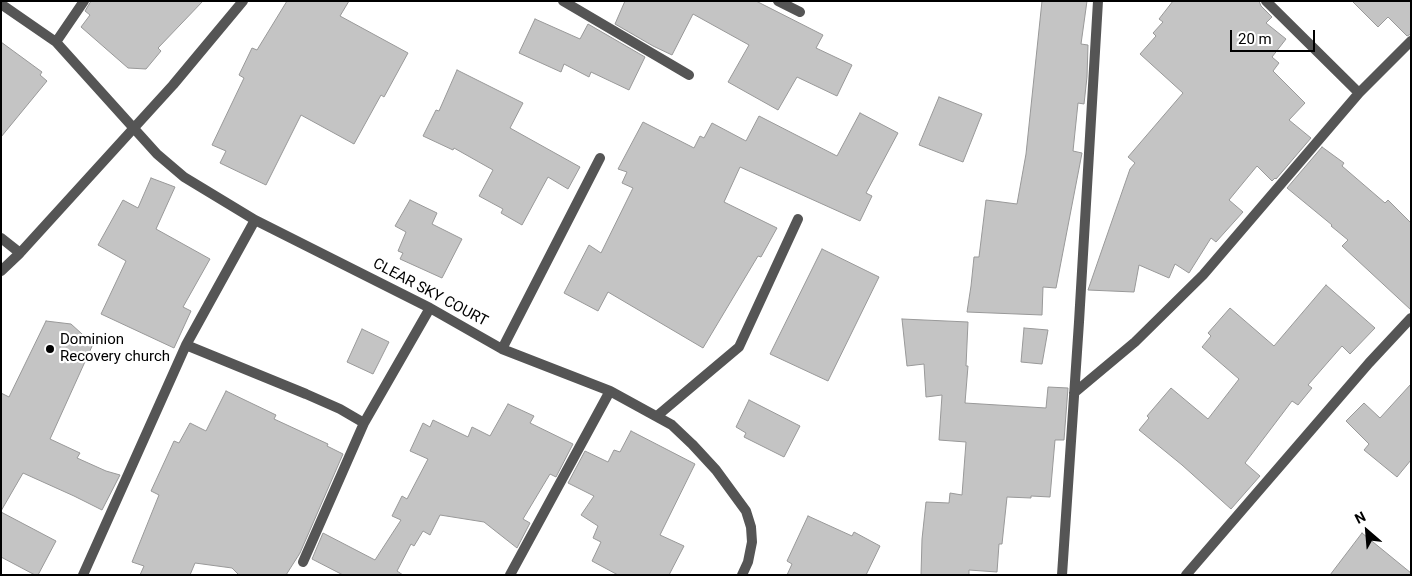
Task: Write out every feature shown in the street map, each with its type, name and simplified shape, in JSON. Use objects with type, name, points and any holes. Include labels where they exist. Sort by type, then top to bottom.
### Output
[{"type":"street","points":[[56,42],[84,1]]},
{"type":"street","points":[[1,271],[20,253],[173,85],[243,1]]},
{"type":"street","points":[[563,1],[689,75]]},
{"type":"street","points":[[778,1],[800,12]]},
{"type":"street","points":[[1062,575],[1098,1]]},
{"type":"street","points":[[1266,1],[1359,93]]},
{"type":"street","name":"CLEAR SKY COURT","points":[[1,4],[56,42],[157,154],[184,176],[255,220],[430,308],[502,349],[610,391],[672,425],[716,470],[746,511],[751,527],[752,542],[748,562],[742,575]]},
{"type":"street","points":[[1074,393],[1136,342],[1203,275],[1359,93],[1411,41]]},
{"type":"street","points":[[502,349],[600,158]]},
{"type":"street","points":[[657,416],[739,347],[798,219]]},
{"type":"street","points":[[83,575],[186,345],[255,220]]},
{"type":"street","points":[[1,238],[20,253]]},
{"type":"street","points":[[303,562],[364,423],[430,308]]},
{"type":"street","points":[[1186,575],[1369,363],[1411,318]]},
{"type":"street","points":[[186,345],[306,394],[340,409],[364,423]]},
{"type":"street","points":[[510,575],[610,391]]},
{"type":"building","points":[[91,1],[203,1],[158,48],[161,51],[146,69],[128,68],[81,27],[90,15],[85,11]]},
{"type":"building","points":[[287,1],[349,1],[340,16],[408,53],[384,97],[381,95],[354,144],[301,115],[266,185],[220,163],[226,151],[212,145],[244,78],[239,75],[252,48],[257,50]]},
{"type":"building","points":[[625,1],[756,1],[823,35],[816,48],[852,65],[837,96],[797,77],[778,110],[728,82],[749,45],[693,14],[672,55],[615,24]]},
{"type":"building","points":[[1042,1],[1087,1],[1081,44],[1088,45],[1087,77],[1084,104],[1078,103],[1073,151],[1082,153],[1056,288],[1043,287],[1042,315],[967,312],[974,257],[979,257],[986,200],[1017,204],[1026,154]]},
{"type":"building","points":[[1173,1],[1259,1],[1261,6],[1272,17],[1266,23],[1286,39],[1272,57],[1279,63],[1273,71],[1305,103],[1289,120],[1311,138],[1276,179],[1272,181],[1257,166],[1229,200],[1243,212],[1216,242],[1211,238],[1189,273],[1175,264],[1169,278],[1139,265],[1134,292],[1088,290],[1130,169],[1135,163],[1128,157],[1183,93],[1140,54],[1156,36],[1153,33],[1163,22],[1159,19]]},
{"type":"building","points":[[1352,1],[1411,1],[1411,34],[1407,36],[1388,17],[1378,27]]},
{"type":"building","points":[[535,19],[580,39],[588,24],[645,57],[629,90],[591,72],[589,77],[564,64],[561,72],[519,53]]},
{"type":"building","points":[[1,42],[42,72],[40,75],[47,81],[1,137]]},
{"type":"building","points":[[457,70],[523,103],[510,128],[580,167],[568,189],[548,177],[522,225],[501,213],[503,209],[479,196],[493,170],[454,148],[453,150],[423,136],[436,110],[439,111]]},
{"type":"building","points":[[939,97],[982,114],[963,162],[919,145]]},
{"type":"building","points":[[860,113],[898,133],[866,193],[872,196],[860,221],[740,167],[724,202],[777,228],[761,257],[758,256],[703,348],[608,292],[598,311],[564,293],[589,245],[601,253],[633,188],[622,183],[627,172],[618,169],[643,122],[694,148],[700,136],[704,138],[712,123],[746,141],[759,116],[837,156]]},
{"type":"building","points":[[1322,147],[1344,163],[1342,166],[1385,203],[1388,200],[1411,223],[1411,310],[1342,246],[1348,240],[1287,188]]},
{"type":"building","points":[[151,178],[175,187],[156,229],[210,259],[183,307],[191,311],[174,348],[101,314],[126,261],[98,245],[123,200],[138,208]]},
{"type":"building","points":[[410,200],[437,213],[432,224],[462,239],[442,278],[400,259],[403,253],[398,251],[406,232],[395,226]]},
{"type":"building","points":[[822,249],[879,277],[828,381],[770,354]]},
{"type":"building","points":[[1326,285],[1375,328],[1350,354],[1342,346],[1308,385],[1312,388],[1298,405],[1292,401],[1245,463],[1260,476],[1231,509],[1139,430],[1149,418],[1147,416],[1171,388],[1208,419],[1239,379],[1202,347],[1211,336],[1208,333],[1230,308],[1274,346]]},
{"type":"building","points":[[902,319],[968,322],[966,366],[968,366],[965,403],[1046,408],[1048,387],[1068,388],[1064,440],[1055,440],[1050,497],[1007,497],[1002,544],[999,544],[997,572],[969,570],[969,575],[921,575],[926,502],[949,503],[950,493],[962,495],[966,442],[939,440],[942,395],[926,397],[924,364],[907,366]]},
{"type":"building","points":[[46,321],[71,324],[93,344],[50,439],[80,453],[77,458],[120,475],[102,510],[23,473],[1,511],[1,393],[9,397]]},
{"type":"building","points":[[1024,328],[1048,330],[1042,364],[1021,362]]},
{"type":"building","points":[[362,329],[389,342],[373,374],[347,362]]},
{"type":"building","points":[[1411,384],[1411,460],[1397,477],[1364,450],[1369,444],[1346,421],[1364,403],[1380,418]]},
{"type":"building","points":[[226,391],[276,415],[274,419],[328,444],[327,446],[343,454],[300,553],[286,575],[239,575],[232,568],[195,563],[190,575],[140,575],[144,566],[132,562],[159,495],[151,491],[174,441],[179,443],[190,423],[206,431]]},
{"type":"building","points":[[749,400],[800,426],[784,457],[744,437],[746,433],[736,427]]},
{"type":"building","points":[[508,404],[534,416],[530,423],[573,444],[556,477],[550,474],[523,519],[530,523],[517,548],[484,522],[440,515],[430,535],[423,531],[414,546],[411,544],[397,571],[403,575],[343,575],[312,559],[323,533],[375,560],[401,520],[392,516],[402,496],[407,499],[428,459],[410,451],[423,423],[430,427],[433,420],[468,437],[472,427],[490,436]]},
{"type":"building","points":[[631,431],[695,464],[660,535],[684,546],[669,575],[618,575],[592,561],[601,542],[593,538],[598,526],[581,515],[594,496],[568,483],[585,451],[608,462],[614,450],[620,452]]},
{"type":"building","points":[[1,512],[56,541],[38,575],[1,557]]},
{"type":"building","points":[[808,516],[852,536],[854,532],[880,546],[866,575],[787,575],[792,564],[787,561]]},
{"type":"building","points":[[1362,533],[1411,573],[1411,575],[1330,575]]},
{"type":"place","name":"Dominion Recovery church","points":[[50,349]]}]
